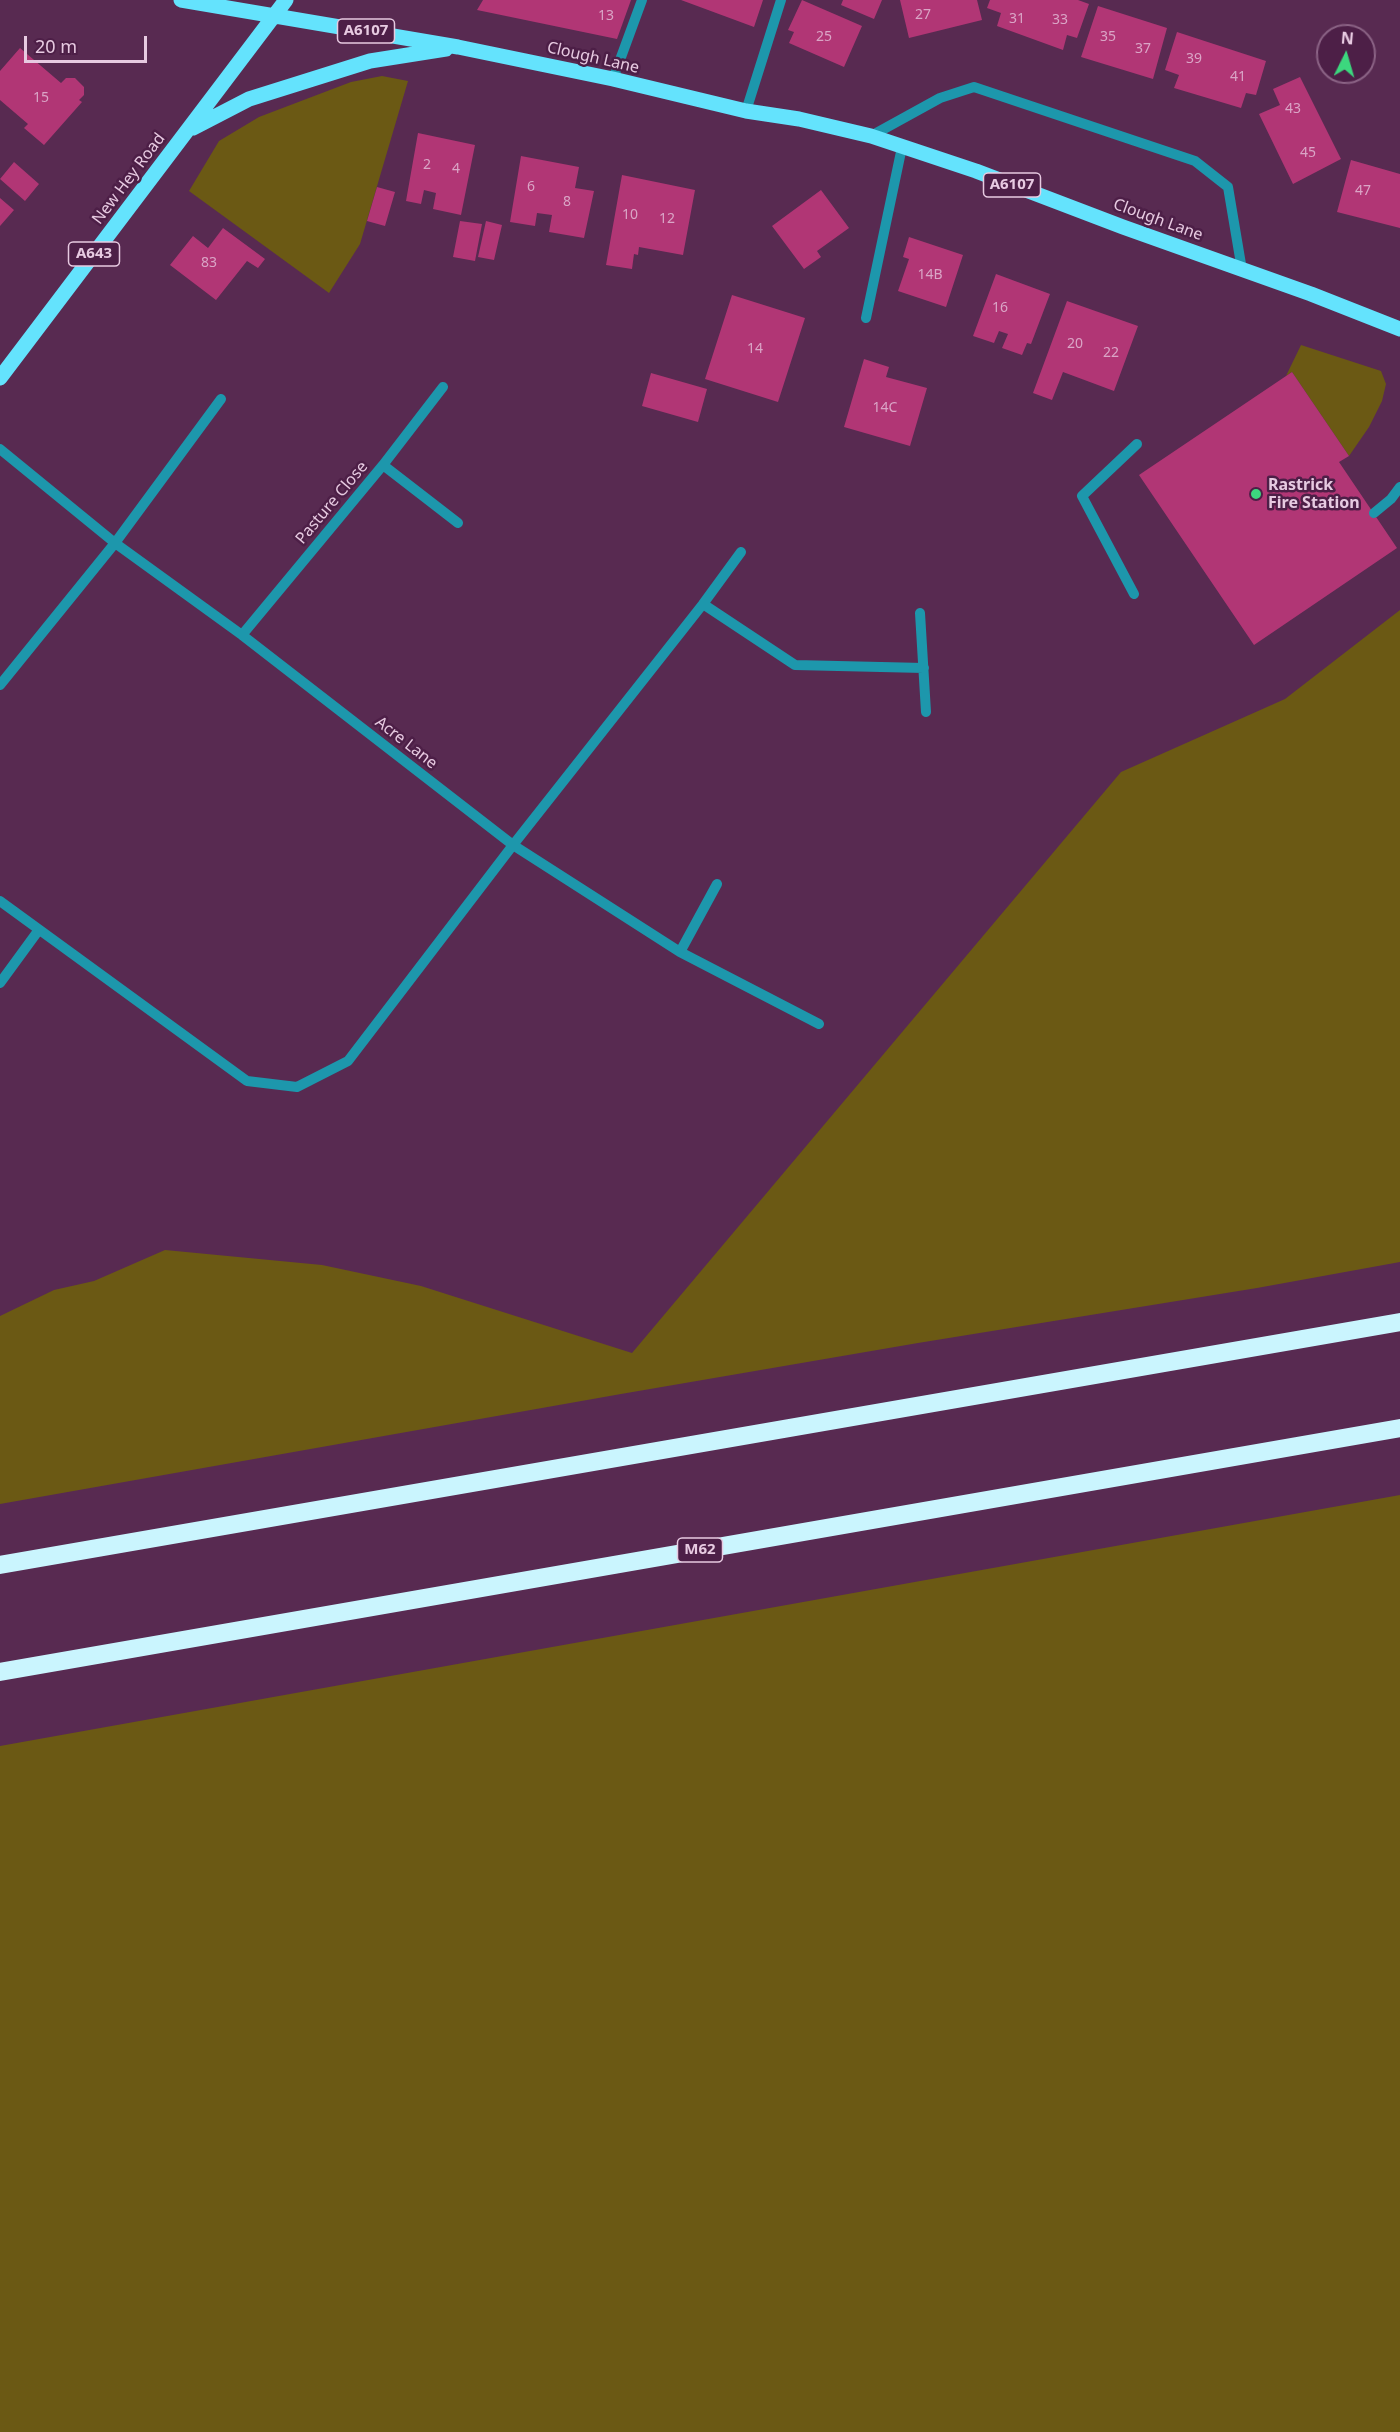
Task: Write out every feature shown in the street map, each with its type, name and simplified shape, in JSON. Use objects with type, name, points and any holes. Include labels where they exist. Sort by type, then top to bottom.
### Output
[{"type":"highway","points":[[0,1565],[1400,1322]]},
{"type":"highway","name":"M62","points":[[0,1672],[1400,1428]]},
{"type":"main road","name":"Clough Lane","points":[[181,0],[458,47],[613,79],[746,111],[799,119],[871,136],[976,171],[1400,329]]},
{"type":"main road","name":"New Hey Road","points":[[0,378],[286,0]]},
{"type":"main road","points":[[189,130],[249,99],[370,61],[458,47]]},
{"type":"street","points":[[613,79],[642,0]]},
{"type":"street","points":[[746,111],[781,0]]},
{"type":"street","points":[[871,136],[940,98],[974,87],[1195,160],[1228,187],[1242,270]]},
{"type":"street","points":[[866,318],[902,147]]},
{"type":"street","name":"Pasture Close","points":[[242,635],[383,465],[443,387]]},
{"type":"street","points":[[0,685],[115,543],[221,399]]},
{"type":"street","points":[[1134,594],[1082,496],[1137,444]]},
{"type":"street","name":"Acre Lane","points":[[0,449],[115,543],[242,635],[513,845],[680,952],[819,1024]]},
{"type":"street","points":[[383,465],[458,524]]},
{"type":"street","points":[[1374,513],[1391,500],[1400,487]]},
{"type":"street","points":[[0,901],[38,931],[247,1081],[297,1087],[348,1061],[741,552]]},
{"type":"street","points":[[703,604],[795,666],[924,668]]},
{"type":"street","points":[[920,613],[926,712]]},
{"type":"street","points":[[680,952],[717,884]]},
{"type":"street","points":[[0,983],[38,931]]},
{"type":"shaded area","points":[[382,76],[408,81],[360,244],[329,293],[189,191],[219,141],[259,117],[351,82]]},
{"type":"shaded area","points":[[1301,345],[1381,371],[1386,384],[1382,401],[1369,427],[1349,456],[1292,372],[1286,376]]},
{"type":"shaded area","points":[[1400,610],[1400,1262],[621,1394],[0,1504],[0,1316],[54,1290],[94,1281],[165,1250],[322,1265],[421,1286],[632,1353],[1121,772],[1285,699]]},
{"type":"shaded area","points":[[1400,1495],[1400,2432],[0,2432],[0,1746]]},
{"type":"building","points":[[483,0],[631,0],[617,39],[477,10]]},
{"type":"building","points":[[681,0],[763,0],[754,27]]},
{"type":"building","points":[[802,0],[862,26],[844,67],[789,43],[794,32],[788,30]]},
{"type":"building","points":[[843,0],[882,0],[874,19],[841,5]]},
{"type":"building","points":[[900,0],[977,0],[982,20],[909,38]]},
{"type":"building","points":[[990,0],[1078,0],[1089,4],[1077,38],[1067,35],[1063,50],[997,26],[1001,13],[987,8]]},
{"type":"building","points":[[1098,6],[1167,28],[1153,79],[1081,57]]},
{"type":"building","points":[[1177,32],[1266,61],[1256,95],[1246,93],[1241,108],[1174,88],[1179,75],[1165,70]]},
{"type":"building","points":[[20,48],[61,83],[66,78],[75,78],[84,87],[84,95],[79,100],[82,102],[44,145],[24,128],[28,124],[0,100],[0,71]]},
{"type":"building","points":[[1300,77],[1341,159],[1293,184],[1259,114],[1280,105],[1273,89]]},
{"type":"building","points":[[418,133],[475,145],[461,215],[433,209],[436,193],[424,190],[421,204],[406,201]]},
{"type":"building","points":[[521,156],[579,167],[575,188],[594,191],[584,238],[549,232],[552,215],[537,213],[535,226],[510,222]]},
{"type":"building","points":[[1351,160],[1400,174],[1400,228],[1337,212]]},
{"type":"building","points":[[14,162],[39,184],[25,201],[0,179]]},
{"type":"building","points":[[622,175],[695,190],[683,255],[639,247],[638,255],[634,254],[632,269],[606,265]]},
{"type":"building","points":[[377,187],[395,192],[385,226],[367,221]]},
{"type":"building","points":[[821,190],[849,228],[817,251],[821,257],[804,269],[772,226]]},
{"type":"building","points":[[0,198],[14,210],[0,226]]},
{"type":"building","points":[[460,221],[482,224],[475,261],[453,257]]},
{"type":"building","points":[[486,221],[502,225],[494,260],[478,257]]},
{"type":"building","points":[[223,228],[265,259],[258,268],[247,261],[216,300],[170,265],[193,236],[208,248]]},
{"type":"building","points":[[909,237],[963,255],[946,307],[898,291],[909,259],[903,257]]},
{"type":"building","points":[[996,274],[1050,294],[1031,344],[1027,343],[1022,355],[1002,348],[1008,334],[999,331],[994,343],[973,336]]},
{"type":"building","points":[[732,295],[805,318],[778,402],[705,379]]},
{"type":"building","points":[[1067,301],[1138,326],[1114,391],[1063,372],[1052,400],[1033,393]]},
{"type":"building","points":[[864,359],[889,367],[886,377],[927,388],[910,446],[844,427]]},
{"type":"building","name":"Rastrick Fire Station","points":[[1292,372],[1349,456],[1339,462],[1397,548],[1254,645],[1139,475]]},
{"type":"building","points":[[651,373],[707,389],[698,422],[642,406]]},
{"type":"place","name":"Rastrick Fire Station","points":[[1256,494]]}]
